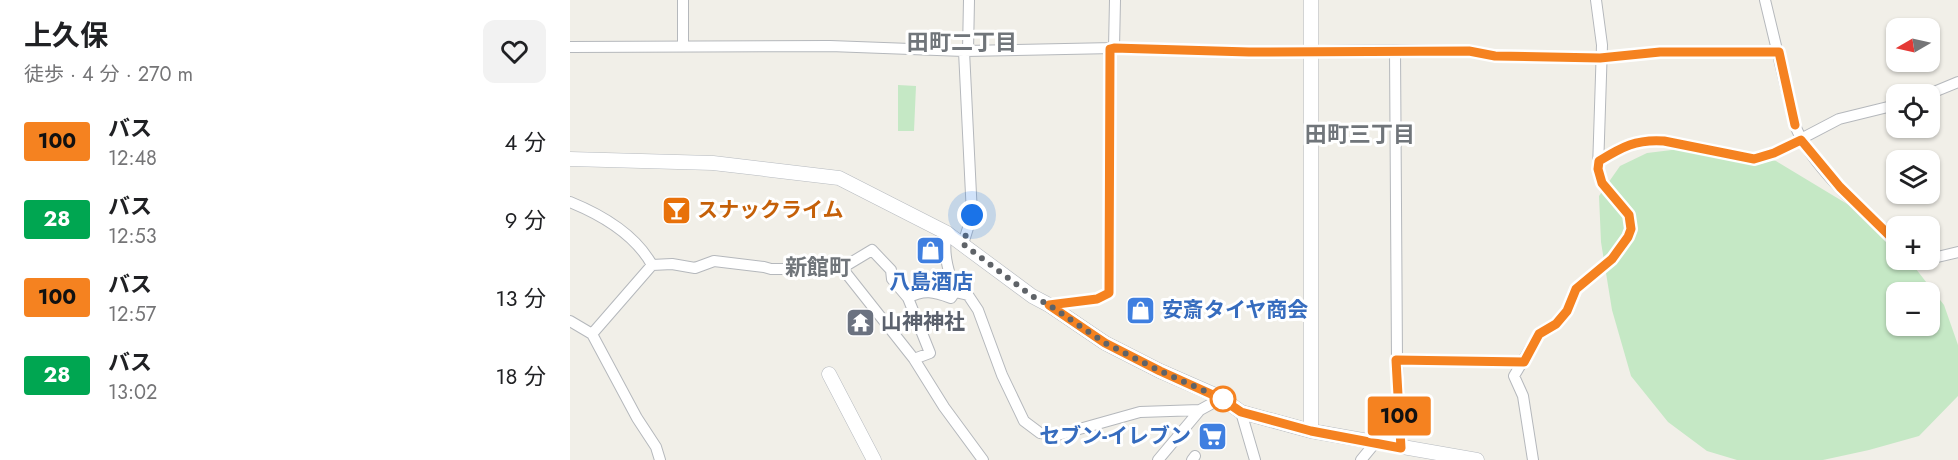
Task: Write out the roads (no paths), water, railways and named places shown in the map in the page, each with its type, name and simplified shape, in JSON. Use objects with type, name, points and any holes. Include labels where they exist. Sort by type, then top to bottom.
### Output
[{"type":"street","points":[[682,47],[683,0]]},
{"type":"street","points":[[963,244],[972,215],[966,51],[969,0]]},
{"type":"street","points":[[1049,305],[1097,299],[1109,293],[1114,0]]},
{"type":"street","points":[[1311,0],[1311,431]]},
{"type":"street","points":[[1533,460],[1523,396],[1514,376],[1539,334],[1556,324],[1567,311],[1576,289],[1612,259],[1631,229],[1629,215],[1602,183],[1598,169],[1602,45],[1596,0]]},
{"type":"street","points":[[1766,0],[1795,125],[1801,140],[1840,187],[1886,232]]},
{"type":"street","points":[[570,47],[830,46],[966,51],[1112,48],[1249,52],[1395,50],[1469,51],[1495,56],[1600,58],[1660,52],[1779,52]]},
{"type":"street","points":[[1395,50],[1396,360],[1401,448]]},
{"type":"street","points":[[1940,89],[1958,82]]},
{"type":"street","points":[[1599,161],[1632,143],[1650,140],[1754,159],[1774,153],[1839,119],[1886,107]]},
{"type":"street","points":[[570,159],[713,163],[839,178],[947,233],[1032,296],[1105,343],[1222,399],[1241,412],[1311,431],[1477,460]]},
{"type":"street","points":[[570,202],[592,211],[626,233],[644,249],[652,265]]},
{"type":"street","points":[[947,233],[944,244],[946,262],[955,292]]},
{"type":"street","points":[[914,359],[930,353],[908,298],[892,279],[891,270],[872,250],[842,268],[914,359],[944,407],[983,460]]},
{"type":"street","points":[[1940,256],[1958,252]]},
{"type":"street","points":[[592,334],[652,265],[672,264],[695,267],[714,261],[771,269],[801,269],[800,264]]},
{"type":"street","points":[[908,298],[920,292],[935,292],[951,298],[955,292]]},
{"type":"street","points":[[955,292],[968,295],[978,310],[1012,398],[1024,420],[1040,433],[1058,435],[1140,412],[1200,410]]},
{"type":"street","points":[[570,321],[592,334],[637,418],[656,447],[660,460]]},
{"type":"street","points":[[1396,360],[1524,362]]},
{"type":"street","points":[[829,374],[874,460]]},
{"type":"street","points":[[1158,460],[1200,410],[1222,399]]},
{"type":"street","points":[[1241,412],[1255,460]]},
{"type":"street","points":[[1361,460],[1375,443]]},
{"type":"place","name":"スナックライム","points":[[676,210]]},
{"type":"place","name":"八島酒店","points":[[931,251]]},
{"type":"place","name":"安斎タイヤ商会","points":[[1141,310]]},
{"type":"place","name":"山神神社","points":[[860,322]]},
{"type":"place","name":"セブン-イレブン","points":[[1212,436]]},
{"type":"district","name":"田町二丁目","points":[[962,42]]},
{"type":"district","name":"田町三丁目","points":[[1360,134]]},
{"type":"district","name":"新館町","points":[[818,267]]}]
